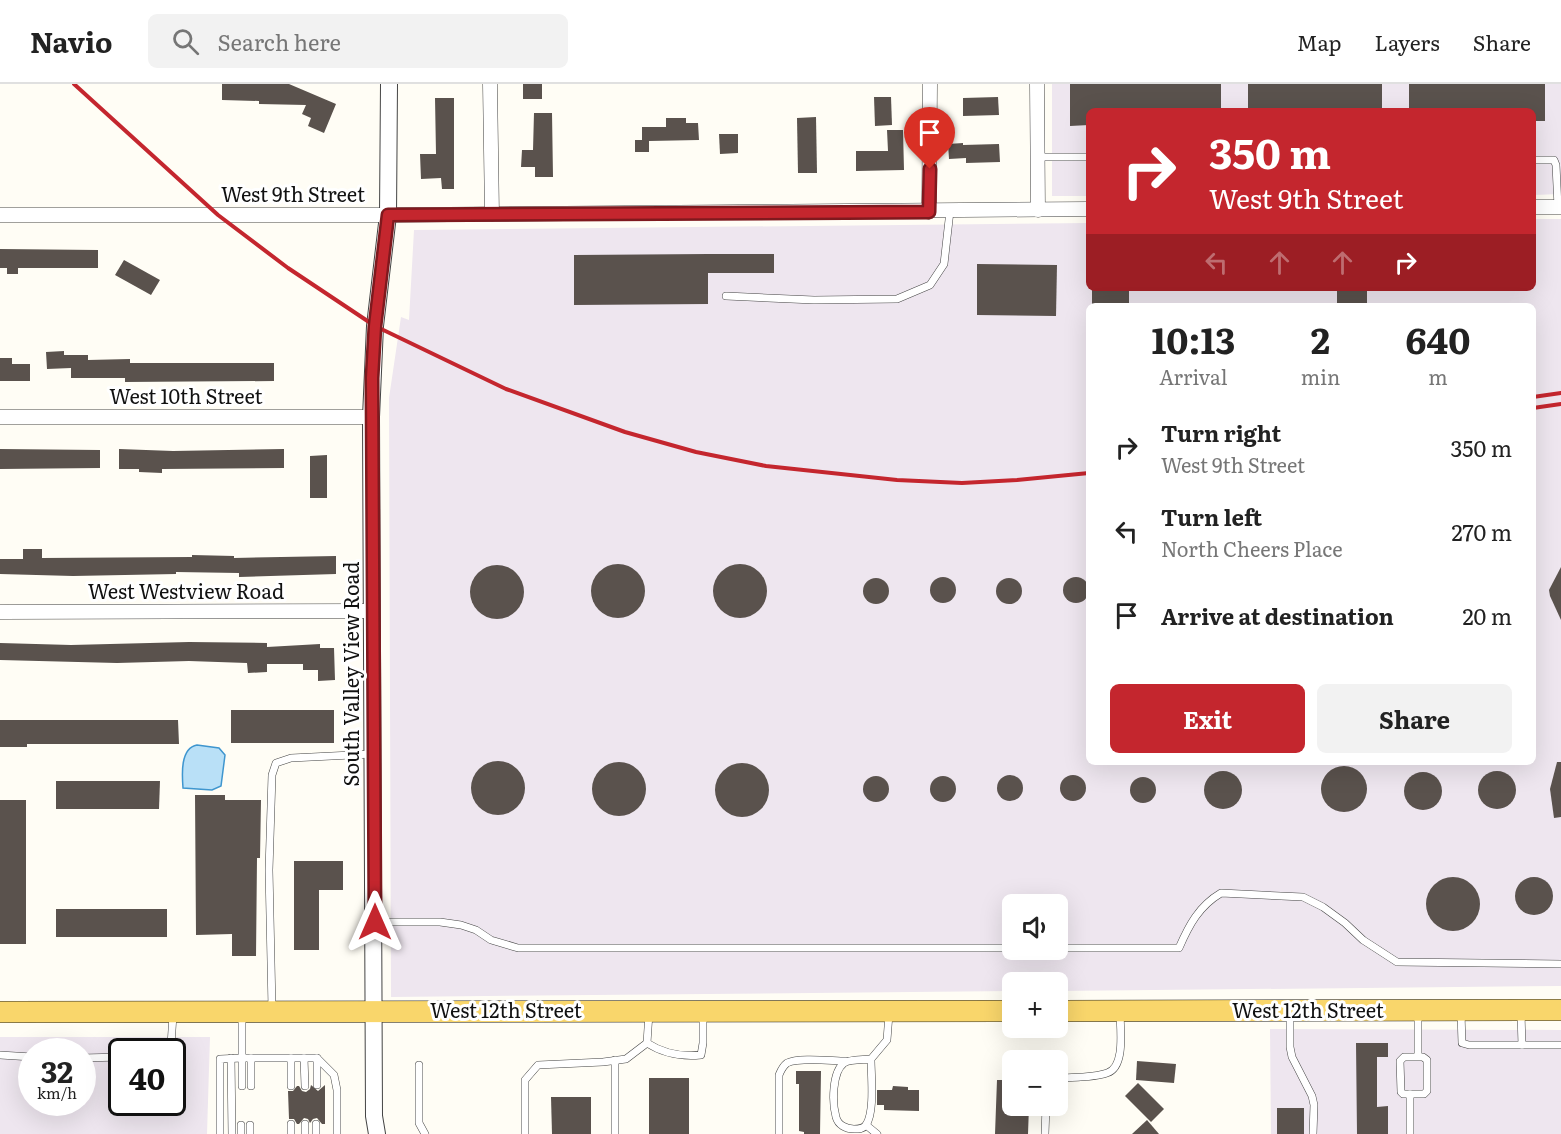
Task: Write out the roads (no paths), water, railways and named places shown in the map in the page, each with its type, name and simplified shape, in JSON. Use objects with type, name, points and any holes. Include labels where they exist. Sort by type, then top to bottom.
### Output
[{"type":"main road","name":"West 12th Street","points":[[1068,1011],[1560,1010]]},
{"type":"main road","name":"West 12th Street","points":[[0,1012],[1002,1011]]},
{"type":"street","name":"South Valley View Road","points":[[377,1134],[374,1116],[375,922],[371,417],[375,326],[388,215],[388,84]]},
{"type":"street","points":[[490,84],[492,214]]},
{"type":"street","points":[[929,212],[930,84]]},
{"type":"street","points":[[1037,84],[1038,210]]},
{"type":"street","points":[[1536,207],[1559,207]]},
{"type":"street","name":"West 9th Street","points":[[0,215],[388,215],[1086,209]]},
{"type":"street","name":"West 10th Street","points":[[0,417],[371,417]]},
{"type":"street","name":"West Westview Road","points":[[0,612],[372,611]]},
{"type":"lane","points":[[1037,157],[1086,157]]},
{"type":"lane","points":[[1536,160],[1554,160],[1559,207]]},
{"type":"lane","points":[[726,296],[814,300],[897,299],[930,285],[944,264],[950,211]]},
{"type":"lane","points":[[272,1011],[269,870],[272,775],[276,764],[291,758],[373,753]]},
{"type":"lane","points":[[1068,948],[1179,948],[1189,925],[1200,909],[1221,893],[1303,897],[1323,907],[1363,940],[1397,962],[1561,964]]},
{"type":"lane","points":[[375,922],[440,922],[461,925],[476,930],[491,940],[518,948],[1002,948]]},
{"type":"lane","points":[[1418,1010],[1418,1057]]},
{"type":"lane","points":[[1461,1010],[1462,1043],[1469,1045],[1561,1045]]},
{"type":"lane","points":[[1521,1010],[1522,1045]]},
{"type":"lane","points":[[171,1038],[173,1011]]},
{"type":"lane","points":[[242,1011],[242,1086]]},
{"type":"lane","points":[[525,1134],[525,1080],[538,1065],[626,1059],[647,1043],[649,1011]]},
{"type":"lane","points":[[647,1043],[661,1053],[688,1056],[701,1054],[703,1011]]},
{"type":"lane","points":[[846,1061],[837,1069],[834,1083],[836,1116],[839,1124],[848,1129],[861,1129],[866,1125],[870,1113],[871,1059],[887,1040],[889,1011]]},
{"type":"lane","points":[[1068,1077],[1109,1073],[1116,1066],[1121,1054],[1120,1011]]},
{"type":"lane","points":[[1290,1011],[1290,1047],[1292,1056],[1312,1096],[1313,1134]]},
{"type":"lane","points":[[0,1055],[18,1056]]},
{"type":"lane","points":[[1404,1057],[1418,1057],[1427,1060],[1427,1091],[1424,1094],[1403,1094],[1401,1092],[1400,1061],[1404,1057]]},
{"type":"lane","points":[[231,1058],[232,1134]]},
{"type":"lane","points":[[220,1134],[220,1059],[231,1058],[316,1058],[334,1075],[337,1090],[337,1134]]},
{"type":"lane","points":[[251,1058],[251,1086]]},
{"type":"lane","points":[[291,1058],[291,1086]]},
{"type":"lane","points":[[304,1058],[305,1086]]},
{"type":"lane","points":[[316,1058],[316,1085]]},
{"type":"lane","points":[[779,1134],[779,1075],[788,1062],[871,1059]]},
{"type":"lane","points":[[615,1060],[615,1134]]},
{"type":"lane","points":[[419,1065],[418,1123],[425,1134]]},
{"type":"lane","points":[[1410,1094],[1410,1134]]},
{"type":"lane","points":[[1045,1134],[1046,1116]]},
{"type":"lane","points":[[291,1124],[291,1134]]},
{"type":"lane","points":[[305,1124],[305,1134]]},
{"type":"lane","points":[[316,1124],[316,1134]]},
{"type":"lane","points":[[241,1125],[241,1134]]},
{"type":"lane","points":[[250,1125],[250,1134]]},
{"type":"lane","points":[[866,1125],[877,1134]]},
{"type":"water","points":[[197,745],[219,748],[225,755],[221,786],[212,790],[183,788],[185,756],[191,747]]},
{"type":"railway","points":[[74,84],[218,215],[288,268],[375,326],[506,389],[625,432],[696,452],[766,466],[897,480],[962,483],[1086,473]]},
{"type":"railway","points":[[1536,397],[1561,393]]},
{"type":"railway","points":[[1536,408],[1561,404]]}]
